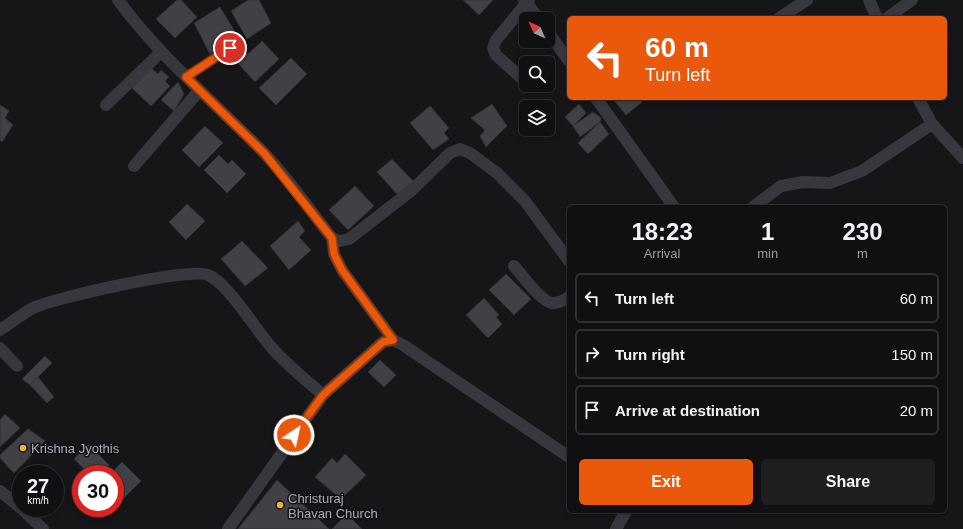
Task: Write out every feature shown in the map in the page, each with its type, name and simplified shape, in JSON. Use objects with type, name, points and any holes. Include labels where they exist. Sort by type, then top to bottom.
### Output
[{"type":"street","points":[[118,0],[162,52],[199,91],[264,153],[332,238],[340,241],[349,239],[412,190],[450,153],[460,149],[470,153],[497,173],[525,201],[567,258]]},
{"type":"street","points":[[782,16],[807,0]]},
{"type":"street","points":[[869,0],[877,16]]},
{"type":"street","points":[[891,16],[912,0]]},
{"type":"street","points":[[519,76],[496,56],[493,48],[496,40],[526,1],[534,12]]},
{"type":"street","points":[[555,42],[567,58]]},
{"type":"street","points":[[106,105],[162,52]]},
{"type":"street","points":[[134,166],[199,91]]},
{"type":"street","points":[[597,100],[673,205]]},
{"type":"street","points":[[919,100],[932,124],[963,158]]},
{"type":"street","points":[[756,205],[781,186],[803,182],[830,183],[862,171],[932,124]]},
{"type":"street","points":[[332,238],[334,254],[342,270],[393,340],[403,345],[567,457]]},
{"type":"street","points":[[514,266],[542,298],[551,303],[562,301],[567,298]]},
{"type":"street","points":[[0,330],[34,308],[86,294],[164,276],[190,273],[208,275],[228,290],[254,327],[273,349],[323,395]]},
{"type":"street","points":[[228,529],[323,395],[383,342],[393,340]]},
{"type":"street","points":[[0,348],[17,366]]},
{"type":"street","points":[[0,491],[12,501]]},
{"type":"street","points":[[616,529],[625,513]]},
{"type":"street","points":[[30,517],[43,529]]},
{"type":"lane","points":[[186,77],[240,41]]},
{"type":"building","points":[[177,0],[181,0],[197,17],[175,38],[156,19]]},
{"type":"building","points":[[248,0],[259,0],[271,23],[247,39],[231,11]]},
{"type":"building","points":[[463,0],[493,0],[479,15]]},
{"type":"building","points":[[220,7],[237,35],[210,54],[194,23]]},
{"type":"building","points":[[262,41],[279,59],[255,82],[236,61],[246,52],[248,54]]},
{"type":"building","points":[[291,58],[307,74],[276,105],[259,88]]},
{"type":"building","points":[[151,68],[158,74],[161,70],[169,77],[165,81],[170,86],[151,106],[132,88]]},
{"type":"building","points":[[178,82],[184,94],[174,111],[161,100]]},
{"type":"building","points":[[614,100],[640,100],[642,102],[626,115]]},
{"type":"building","points":[[492,104],[507,126],[486,147],[480,136],[485,130],[471,118]]},
{"type":"building","points":[[579,104],[586,113],[573,126],[565,117]]},
{"type":"building","points":[[0,105],[9,111],[5,118],[13,125],[2,142],[0,140]]},
{"type":"building","points":[[430,106],[449,128],[444,133],[449,139],[433,150],[410,123]]},
{"type":"building","points":[[593,112],[601,118],[600,122],[580,137],[573,126]]},
{"type":"building","points":[[600,122],[609,134],[588,154],[578,143]]},
{"type":"building","points":[[205,126],[223,143],[199,167],[182,150]]},
{"type":"building","points":[[219,155],[228,164],[232,160],[246,174],[227,193],[204,170]]},
{"type":"building","points":[[392,159],[413,181],[398,195],[377,172]]},
{"type":"building","points":[[355,186],[374,206],[348,230],[329,210]]},
{"type":"building","points":[[187,204],[205,221],[186,240],[169,222]]},
{"type":"building","points":[[298,221],[305,231],[299,237],[311,250],[289,270],[270,246]]},
{"type":"building","points":[[242,241],[268,268],[245,286],[221,259]]},
{"type":"building","points":[[506,274],[531,299],[514,315],[489,290]]},
{"type":"building","points":[[484,298],[499,315],[496,317],[502,324],[488,338],[466,315]]},
{"type":"building","points":[[45,356],[52,363],[30,385],[22,379]]},
{"type":"building","points":[[380,360],[396,375],[384,387],[368,372]]},
{"type":"building","points":[[38,377],[54,397],[47,403],[30,385]]},
{"type":"building","points":[[5,414],[20,428],[0,447],[0,420]]},
{"type":"building","name":"Krishna Jyothis","points":[[28,429],[45,441],[22,465],[12,465],[12,471],[0,458],[0,455]]},
{"type":"building","name":"Krishna Jyothis","points":[[28,429],[45,441],[22,465],[12,465],[12,471],[0,458],[0,455]]},
{"type":"building","points":[[88,444],[109,465],[80,465],[74,459]]},
{"type":"building","points":[[345,454],[366,475],[341,499],[315,477],[332,458],[337,463]]},
{"type":"building","points":[[122,462],[141,481],[124,498],[124,465],[119,465]]},
{"type":"building","name":"Christuraj Bhavan Church","points":[[277,480],[329,529],[238,529]]},
{"type":"building","points":[[347,514],[362,529],[332,529]]},
{"type":"place","name":"Krishna Jyothis","points":[[23,448]]},
{"type":"place","name":"Christuraj Bhavan Church","points":[[280,505]]},
{"type":"route","points":[[230,48],[186,77],[264,153],[332,238],[334,254],[342,270],[393,340],[383,342],[323,395],[294,435]]}]
